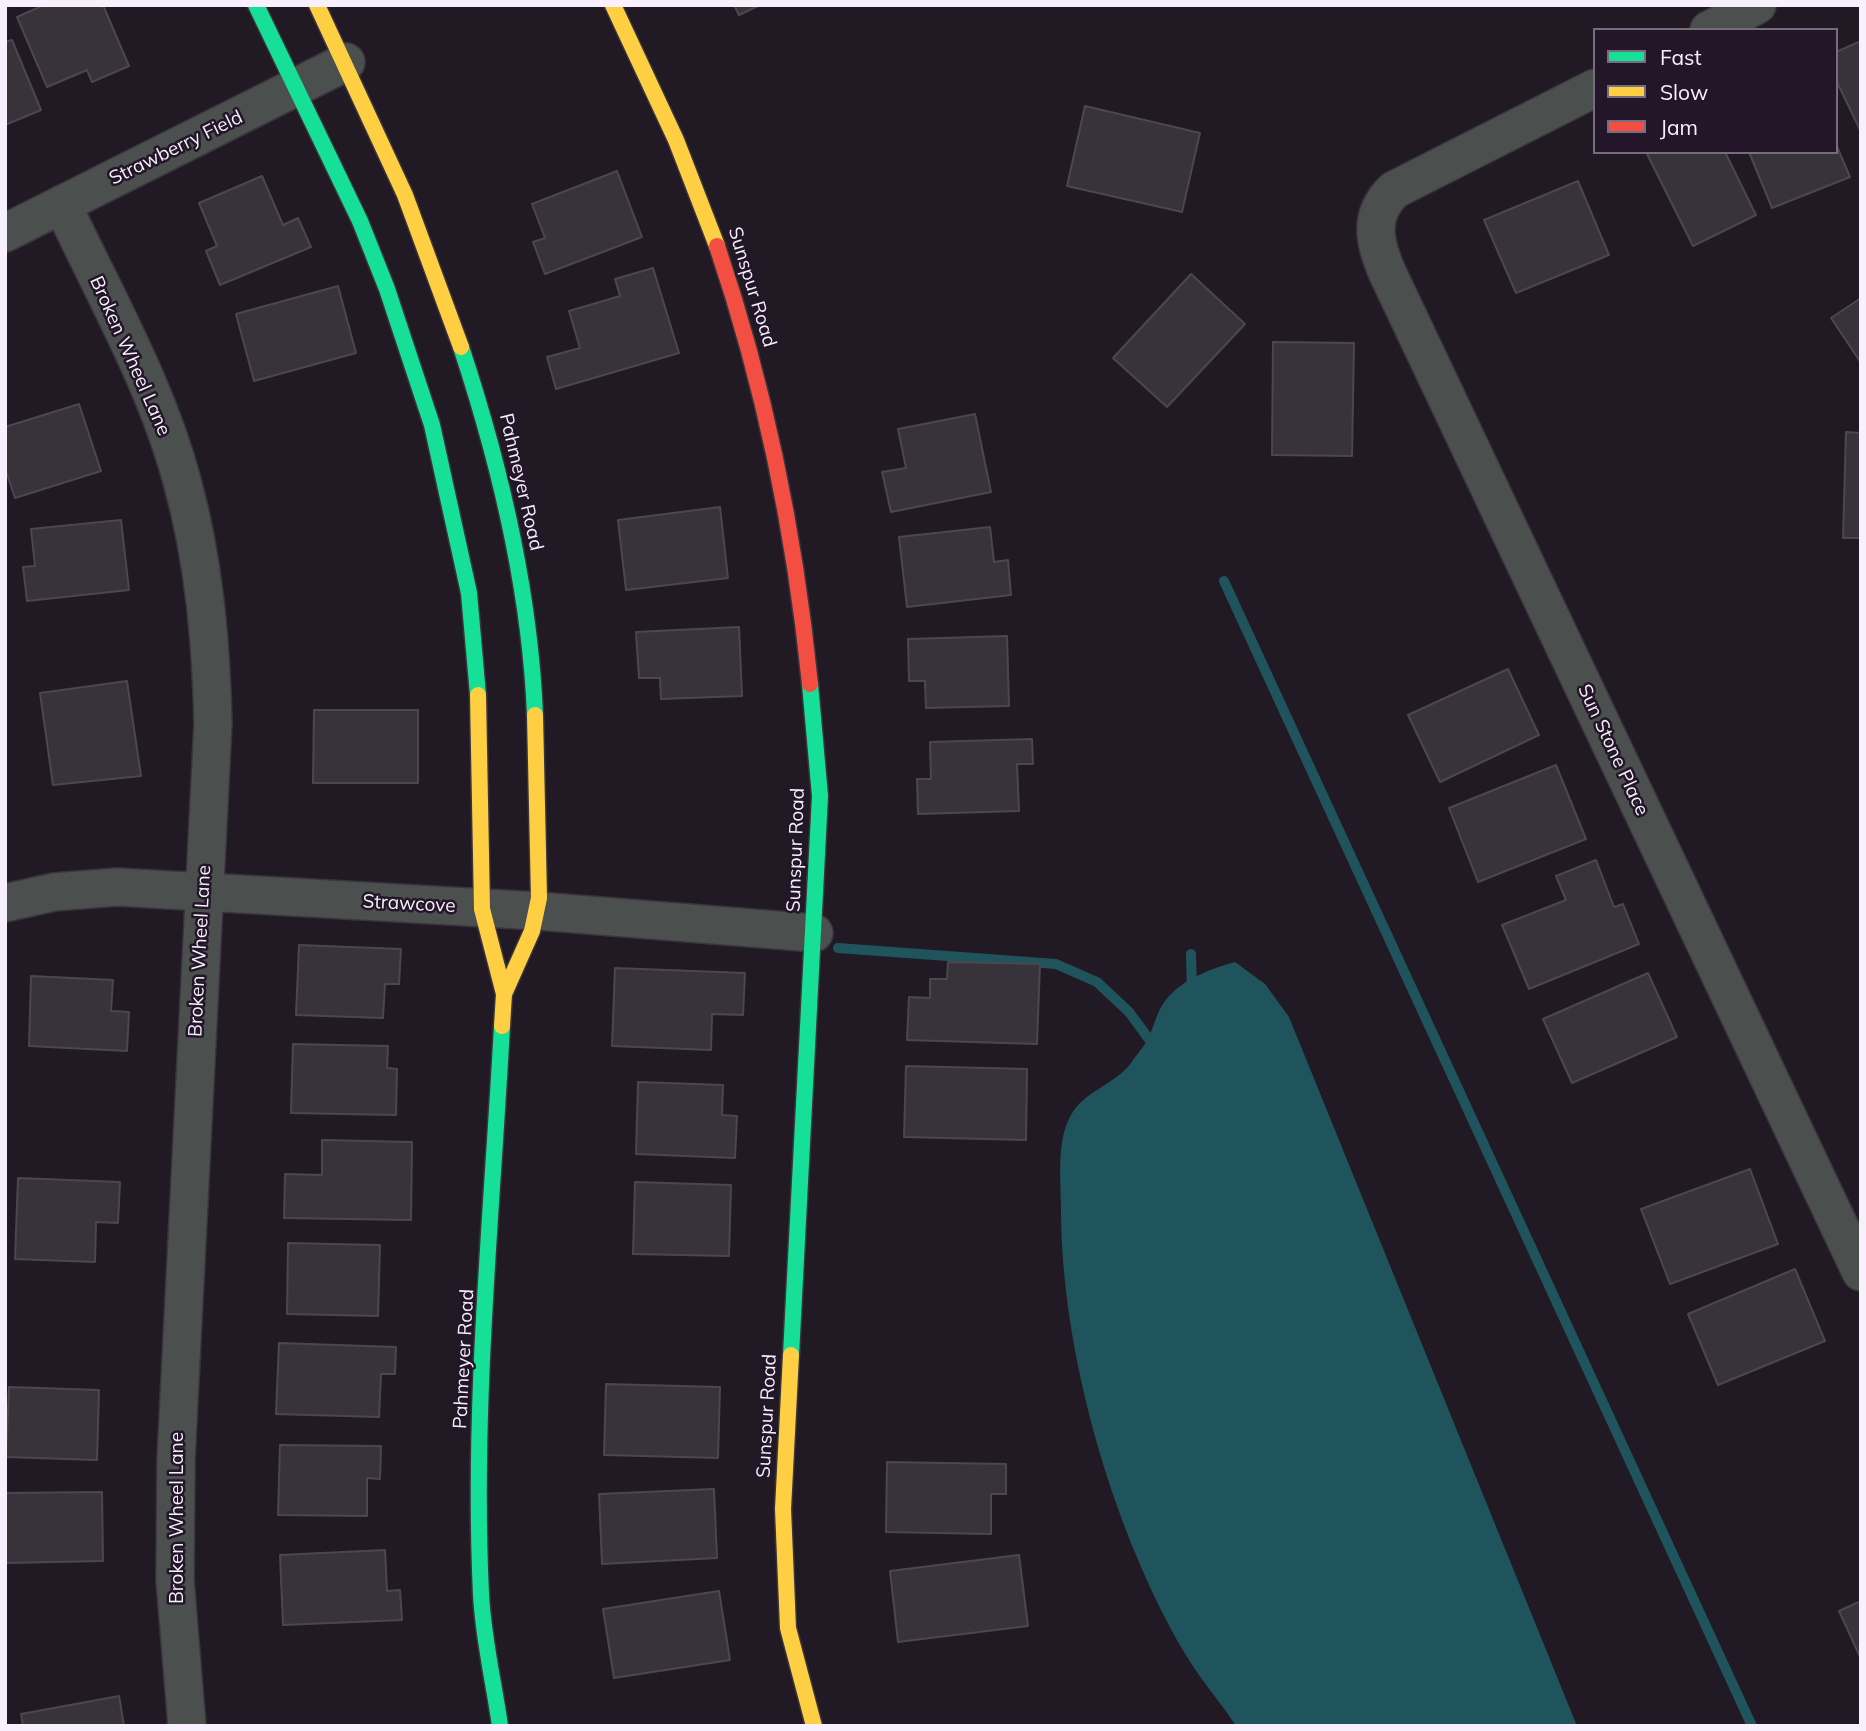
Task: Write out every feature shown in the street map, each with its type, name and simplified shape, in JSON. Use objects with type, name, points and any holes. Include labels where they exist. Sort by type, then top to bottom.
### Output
[{"type":"street","name":"Pahmeyer Road","points":[[256,5],[360,221],[387,289],[432,425],[469,593],[478,675],[482,909],[504,994],[481,1417],[480,1503],[481,1597],[500,1726]]},
{"type":"street","name":"Pahmeyer Road","points":[[317,5],[405,188],[442,283],[476,384],[519,568],[538,754],[538,911],[504,994]]},
{"type":"street","name":"Sunspur Road","points":[[612,5],[666,116],[709,222],[749,345],[776,462],[813,686],[820,796],[783,1509],[788,1628],[814,1726]]},
{"type":"street","points":[[1713,28],[1757,5]]},
{"type":"street","name":"Strawberry Field","points":[[5,233],[346,62]]},
{"type":"street","name":"Sun Stone Place","points":[[1593,89],[1394,190],[1379,210],[1375,239],[1387,272],[1861,1272]]},
{"type":"street","name":"Broken Wheel Lane","points":[[62,204],[150,391],[182,481],[198,556],[211,651],[213,723],[202,892],[176,1459],[175,1580],[187,1726]]},
{"type":"street","name":"Strawcove","points":[[5,903],[54,892],[117,887],[538,911],[814,933]]},
{"type":"water","points":[[1235,962],[1265,984],[1289,1017],[1577,1726],[1236,1726],[1184,1652],[1134,1551],[1096,1438],[1070,1321],[1063,1264],[1060,1160],[1063,1136],[1077,1107],[1131,1063],[1147,1041],[1160,1010],[1170,995],[1200,974]]},
{"type":"building","points":[[44,5],[103,5],[129,66],[92,82],[87,70],[47,87],[17,17]]},
{"type":"building","points":[[734,5],[760,5],[739,15]]},
{"type":"building","points":[[12,40],[41,110],[5,125],[5,42]]},
{"type":"building","points":[[1861,41],[1861,132],[1838,84],[1838,51]]},
{"type":"building","points":[[1085,106],[1200,133],[1182,212],[1067,186]]},
{"type":"building","points":[[1838,149],[1850,177],[1772,208],[1750,154],[1838,154]]},
{"type":"building","points":[[1647,154],[1726,154],[1756,215],[1693,246]]},
{"type":"building","points":[[617,171],[642,237],[545,274],[533,242],[545,238],[532,204]]},
{"type":"building","points":[[262,176],[283,225],[298,218],[311,247],[220,285],[206,251],[217,246],[199,203]]},
{"type":"building","points":[[1578,181],[1609,255],[1516,293],[1484,220]]},
{"type":"building","points":[[653,268],[679,353],[556,389],[547,357],[580,348],[569,311],[620,296],[615,279]]},
{"type":"building","points":[[1191,274],[1245,324],[1167,407],[1113,358]]},
{"type":"building","points":[[338,286],[356,353],[254,381],[236,314]]},
{"type":"building","points":[[1861,298],[1861,363],[1831,318]]},
{"type":"building","points":[[1273,342],[1354,343],[1352,456],[1272,455]]},
{"type":"building","points":[[79,404],[101,471],[15,498],[5,468],[5,427]]},
{"type":"building","points":[[975,414],[991,492],[891,512],[882,472],[906,468],[898,429]]},
{"type":"building","points":[[1846,432],[1861,433],[1861,538],[1843,538]]},
{"type":"building","points":[[720,507],[728,578],[626,590],[618,520]]},
{"type":"building","points":[[121,520],[129,590],[27,601],[23,567],[35,566],[31,529]]},
{"type":"building","points":[[990,527],[994,562],[1008,560],[1011,595],[907,607],[899,537]]},
{"type":"building","points":[[739,627],[742,696],[661,699],[660,678],[639,678],[636,632]]},
{"type":"building","points":[[1007,636],[1009,706],[926,708],[925,681],[909,681],[908,639]]},
{"type":"building","points":[[1508,669],[1539,735],[1440,782],[1408,715]]},
{"type":"building","points":[[127,681],[141,776],[53,785],[40,693]]},
{"type":"building","points":[[314,710],[418,710],[418,783],[313,783]]},
{"type":"building","points":[[1032,739],[1033,764],[1017,764],[1019,811],[918,814],[917,779],[931,779],[930,742]]},
{"type":"building","points":[[1556,765],[1586,839],[1478,882],[1449,808]]},
{"type":"building","points":[[1596,860],[1614,907],[1623,904],[1639,944],[1529,989],[1502,925],[1566,900],[1556,876]]},
{"type":"building","points":[[299,945],[401,949],[399,984],[385,984],[383,1018],[296,1015]]},
{"type":"building","points":[[948,962],[1040,964],[1037,1044],[907,1040],[909,997],[930,998],[930,979],[947,979]]},
{"type":"building","points":[[615,968],[745,973],[743,1015],[712,1014],[711,1050],[612,1046]]},
{"type":"building","points":[[1648,973],[1677,1037],[1572,1083],[1543,1019]]},
{"type":"building","points":[[31,976],[113,980],[111,1011],[129,1012],[127,1051],[29,1046]]},
{"type":"building","points":[[293,1044],[388,1046],[387,1068],[397,1069],[396,1115],[291,1113]]},
{"type":"building","points":[[906,1066],[1027,1069],[1026,1140],[904,1137]]},
{"type":"building","points":[[638,1082],[723,1085],[722,1115],[737,1116],[735,1158],[636,1154]]},
{"type":"building","points":[[322,1140],[412,1142],[411,1220],[284,1218],[285,1174],[322,1175]]},
{"type":"building","points":[[1750,1169],[1778,1244],[1670,1284],[1641,1209]]},
{"type":"building","points":[[18,1178],[120,1182],[118,1223],[96,1222],[95,1262],[15,1259]]},
{"type":"building","points":[[635,1182],[731,1185],[729,1256],[633,1254]]},
{"type":"building","points":[[288,1243],[380,1245],[378,1316],[287,1314]]},
{"type":"building","points":[[1795,1269],[1825,1341],[1718,1385],[1688,1314]]},
{"type":"building","points":[[279,1343],[396,1347],[395,1374],[381,1374],[379,1417],[276,1414]]},
{"type":"building","points":[[606,1384],[720,1387],[718,1458],[604,1455]]},
{"type":"building","points":[[9,1387],[99,1390],[97,1460],[6,1457]]},
{"type":"building","points":[[280,1445],[381,1446],[380,1479],[367,1478],[367,1516],[278,1515]]},
{"type":"building","points":[[887,1462],[1006,1464],[1006,1494],[991,1494],[991,1534],[886,1532]]},
{"type":"building","points":[[714,1489],[717,1558],[602,1564],[599,1494]]},
{"type":"building","points":[[102,1492],[103,1561],[6,1563],[5,1493]]},
{"type":"building","points":[[385,1550],[387,1591],[400,1590],[402,1620],[283,1625],[280,1555]]},
{"type":"building","points":[[1019,1555],[1028,1626],[898,1642],[890,1571]]},
{"type":"building","points":[[719,1591],[730,1660],[614,1678],[603,1609]]},
{"type":"building","points":[[1861,1601],[1861,1659],[1839,1611]]},
{"type":"building","points":[[119,1696],[124,1726],[23,1726],[21,1714]]},
{"type":"waterway","points":[[1224,581],[1752,1726]]},
{"type":"waterway","points":[[838,948],[1056,964],[1097,982],[1129,1012],[1157,1050]]},
{"type":"waterway","points":[[1191,954],[1192,993]]},
{"type":"traffic: fast","points":[[256,5],[360,221],[387,289],[432,425],[469,593],[478,695]]},
{"type":"traffic: fast","points":[[461,347],[488,437],[511,529],[527,622],[535,715]]},
{"type":"traffic: fast","points":[[791,1355],[820,796],[810,684]]},
{"type":"traffic: fast","points":[[500,1726],[482,1611],[479,1452],[484,1310],[502,1026]]},
{"type":"traffic: slow","points":[[317,5],[405,195],[461,347]]},
{"type":"traffic: slow","points":[[613,5],[676,140],[717,246]]},
{"type":"traffic: slow","points":[[478,695],[482,909],[504,994],[502,1026]]},
{"type":"traffic: slow","points":[[504,994],[532,931],[539,898],[535,715]]},
{"type":"traffic: slow","points":[[791,1355],[783,1509],[788,1628],[814,1726]]},
{"type":"traffic: jam","points":[[717,246],[750,353],[776,462],[796,573],[810,684]]}]
